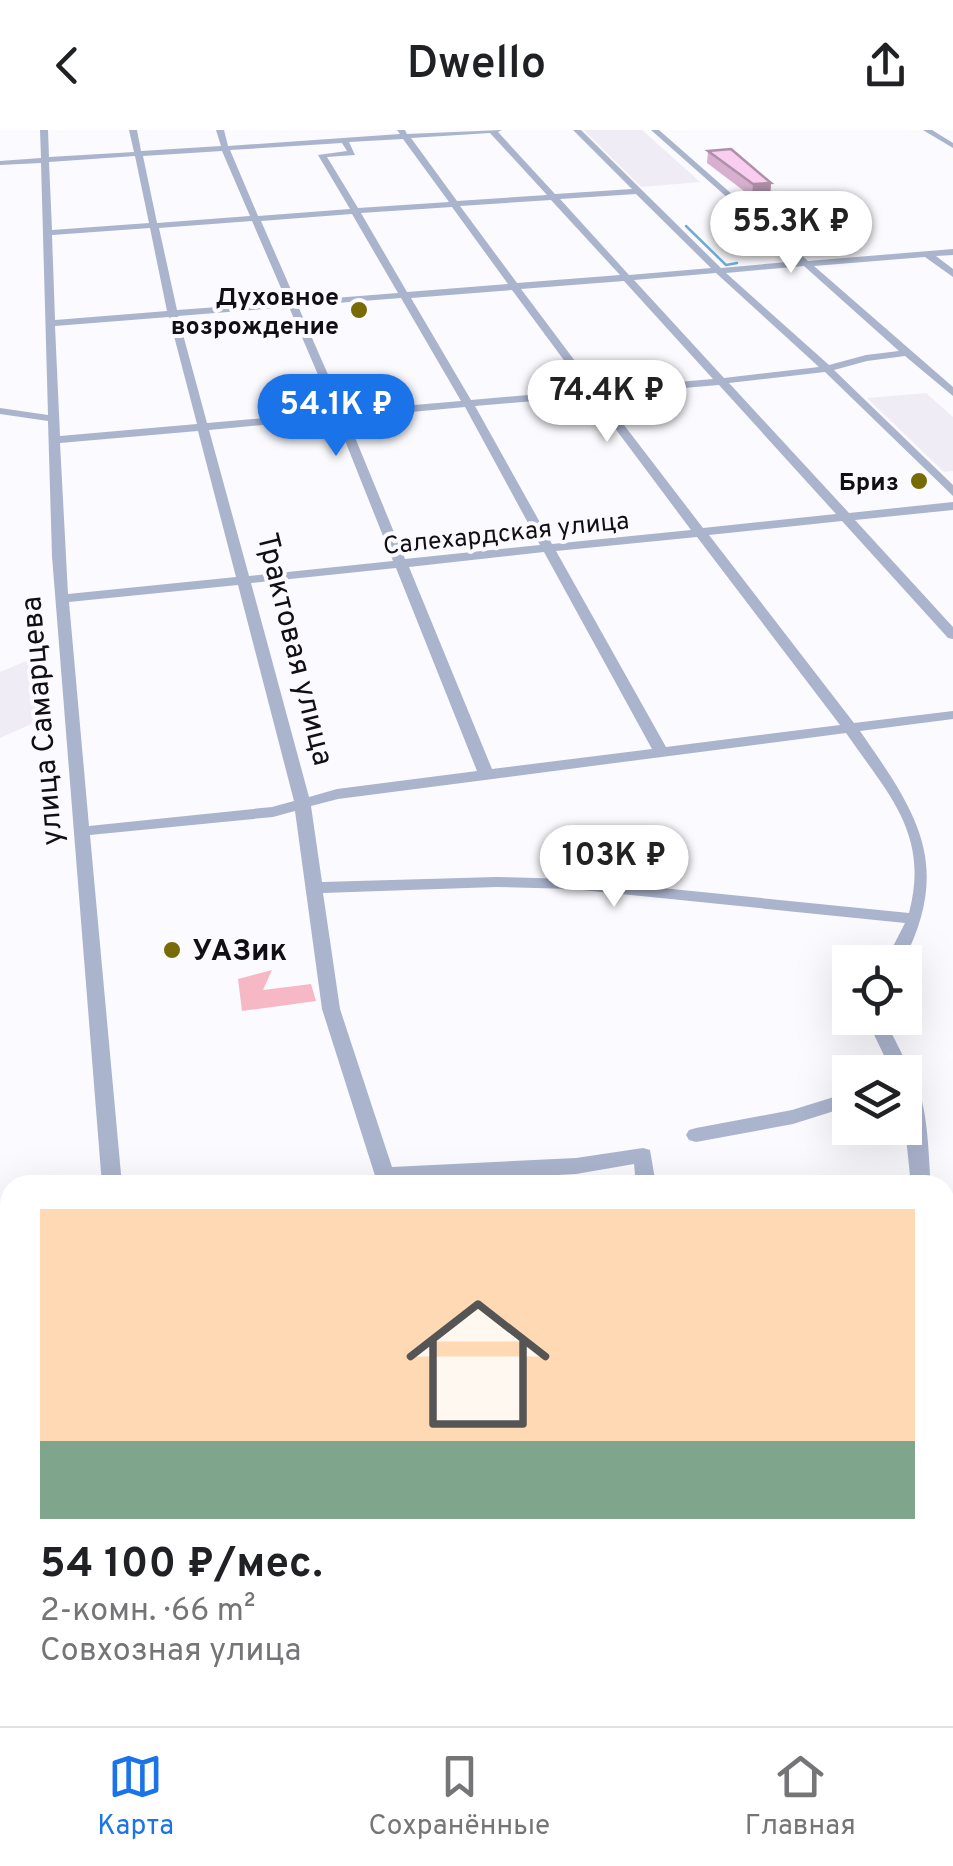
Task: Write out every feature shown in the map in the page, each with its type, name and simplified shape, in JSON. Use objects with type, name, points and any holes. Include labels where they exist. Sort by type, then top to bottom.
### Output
[{"type":"street","name":"улица Самарцева","points":[[44,130],[62,599],[111,1175]]},
{"type":"street","name":"Трактовая улица","points":[[133,130],[173,314],[302,801],[331,1008],[385,1175]]},
{"type":"street","points":[[220,130],[224,148],[341,417],[486,774]]},
{"type":"street","points":[[306,130],[312,142]]},
{"type":"street","points":[[0,163],[403,133],[494,130],[953,635]]},
{"type":"street","points":[[578,130],[718,270],[827,368],[953,492]]},
{"type":"street","points":[[655,130],[953,393]]},
{"type":"street","points":[[927,130],[953,146]]},
{"type":"street","points":[[403,133],[566,357],[598,393],[633,446],[853,731],[916,828],[922,861],[916,920],[906,945]]},
{"type":"street","points":[[344,140],[352,153],[322,155],[469,405],[662,754]]},
{"type":"street","points":[[50,234],[638,191]]},
{"type":"street","points":[[51,323],[953,252]]},
{"type":"street","points":[[926,254],[953,274]]},
{"type":"street","points":[[55,440],[723,381],[906,353]]},
{"type":"street","points":[[0,411],[55,418]]},
{"type":"street","name":"Салехардская улица","points":[[62,599],[953,506]]},
{"type":"street","points":[[84,830],[273,812],[302,801],[486,774],[953,716]]},
{"type":"street","points":[[312,888],[496,882],[572,884],[916,920]]},
{"type":"street","points":[[696,1135],[793,1117],[832,1105]]},
{"type":"street","points":[[917,1145],[920,1175]]},
{"type":"street","points":[[454,1175],[576,1166],[642,1154],[645,1175]]},
{"type":"shaded area","points":[[584,130],[642,130],[700,182],[641,187]]},
{"type":"shaded area","points":[[926,393],[953,417],[953,471],[944,472],[867,398]]},
{"type":"shaded area","points":[[26,661],[40,675],[46,691],[36,722],[0,738],[0,672]]},
{"type":"shaded area","points":[[272,970],[263,990],[311,984],[316,1001],[242,1011],[238,979]]},
{"type":"building","points":[[731,149],[771,183],[753,184],[708,151]]},
{"type":"waterway","points":[[686,226],[726,265],[737,263]]},
{"type":"place","name":"Духовное возрождение","points":[[359,310]]},
{"type":"place","name":"Бриз","points":[[919,481]]},
{"type":"place","name":"УАЗик","points":[[172,950]]}]
